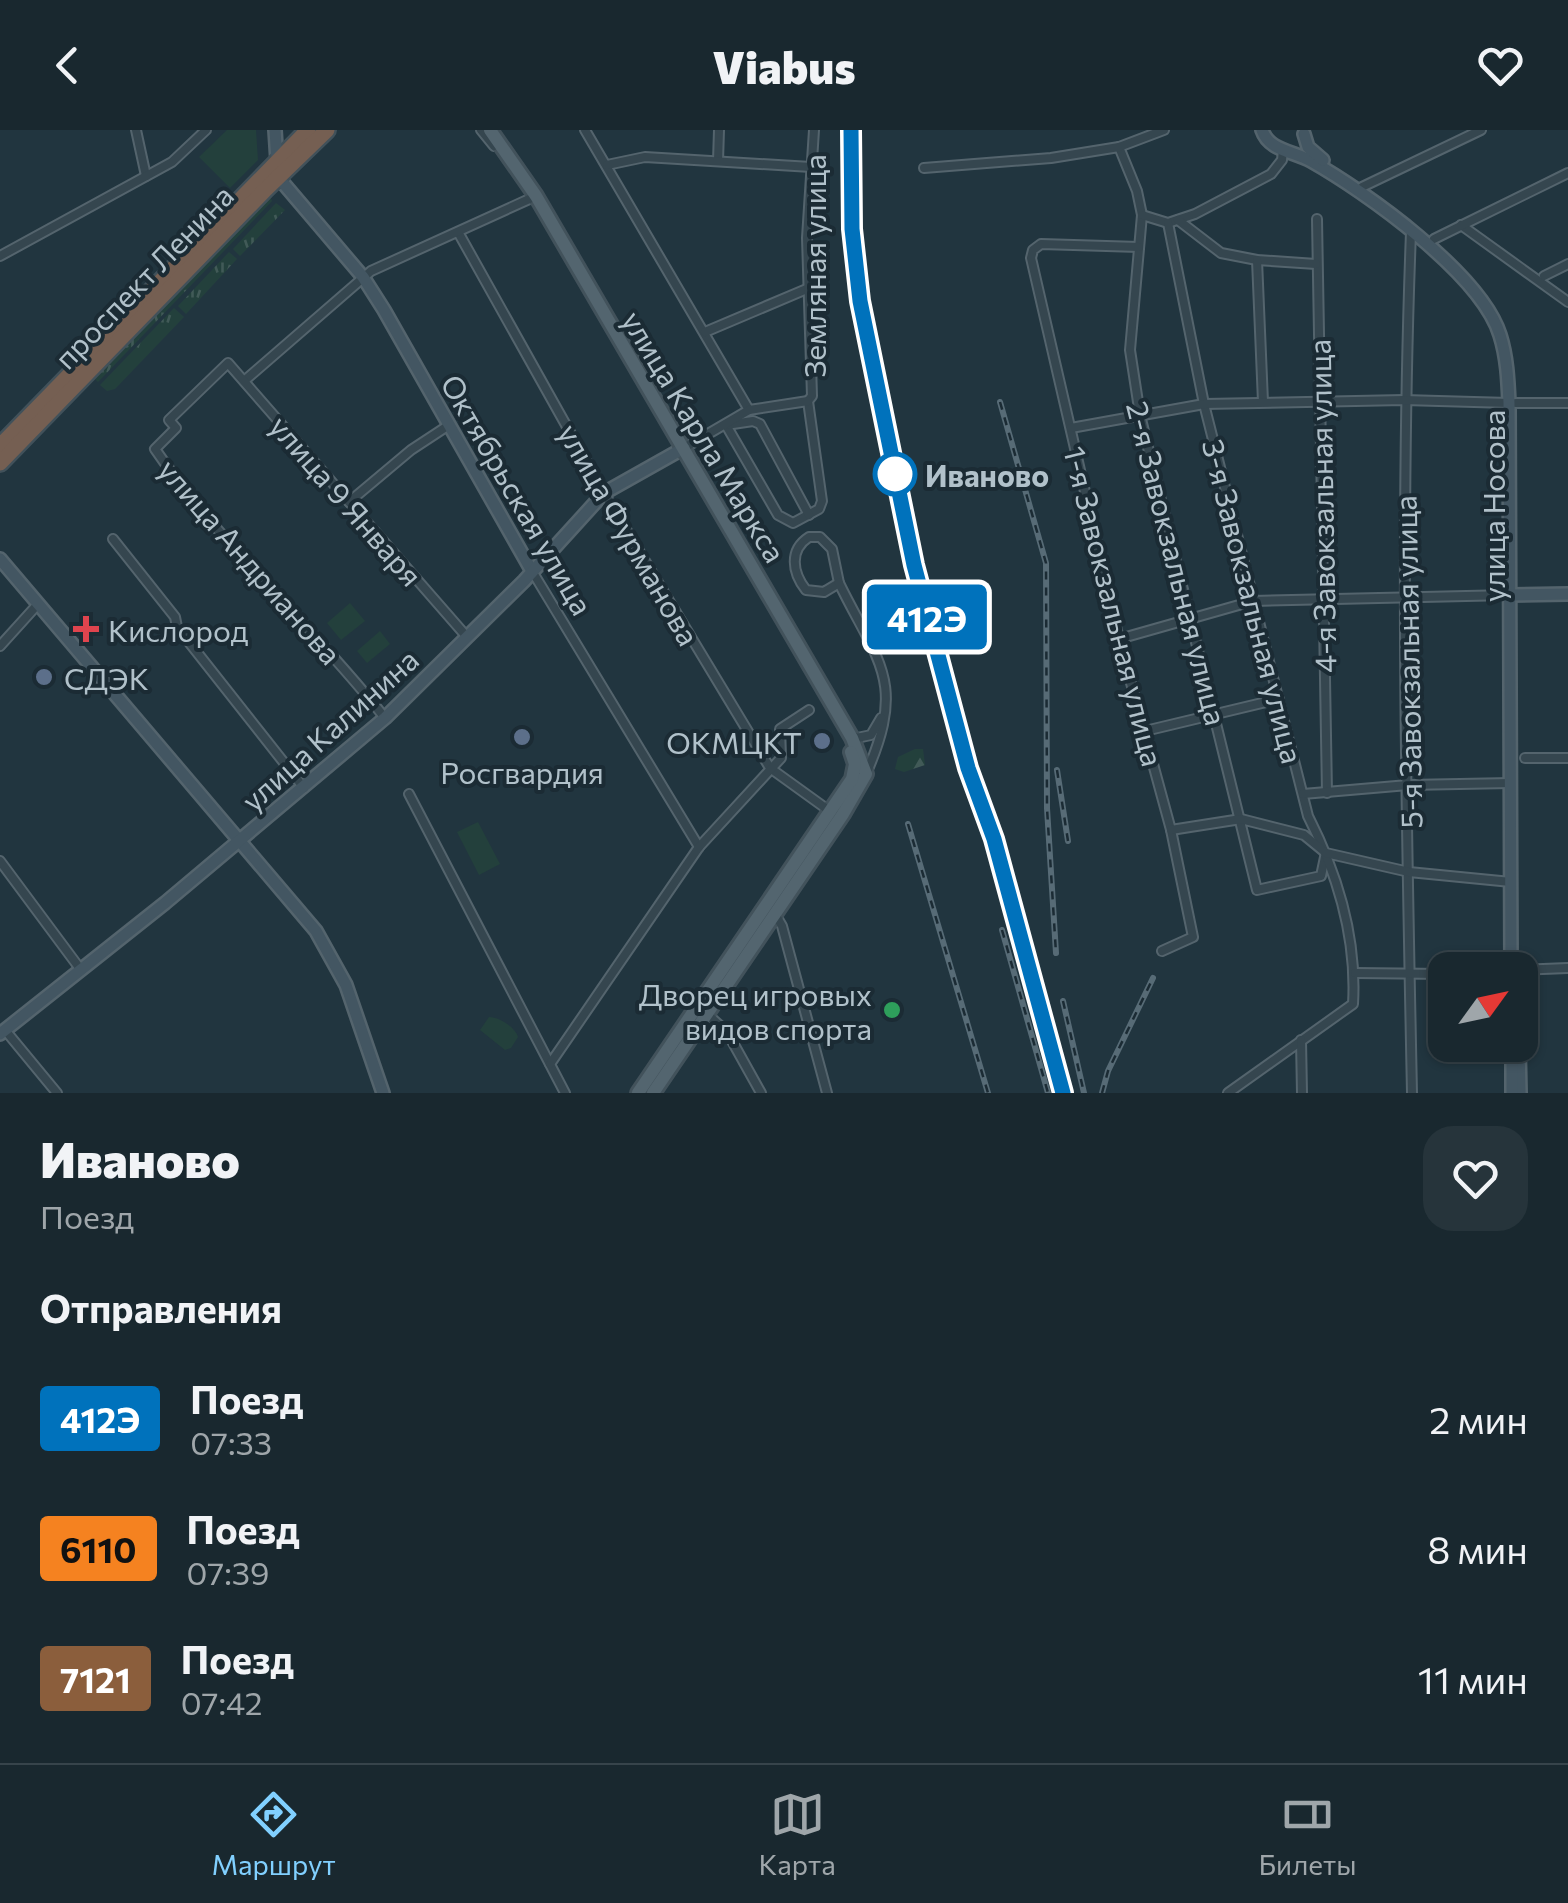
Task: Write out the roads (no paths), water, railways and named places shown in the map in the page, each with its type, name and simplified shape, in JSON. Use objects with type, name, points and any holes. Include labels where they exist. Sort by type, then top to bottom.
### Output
[{"type":"highway","name":"проспект Ленина","points":[[0,463],[277,168],[308,130]]},
{"type":"highway","name":"проспект Ленина","points":[[0,446],[277,168],[327,130]]},
{"type":"main road","points":[[275,130],[277,168]]},
{"type":"main road","name":"улица Карла Маркса","points":[[490,130],[534,197],[852,741],[861,770]]},
{"type":"main road","name":"улица Носова","points":[[1261,130],[1267,142],[1310,160],[1360,190],[1432,242],[1477,293],[1500,332],[1513,403],[1516,952]]},
{"type":"main road","points":[[1284,149],[1299,142],[1305,131]]},
{"type":"main road","name":"улица Носова","points":[[1305,131],[1313,153],[1410,232],[1432,242]]},
{"type":"main road","name":"Октябрьская улица","points":[[277,168],[362,277],[532,572]]},
{"type":"main road","name":"улица Калинина","points":[[2,1029],[81,970],[385,718],[532,572],[604,493],[681,449]]},
{"type":"main road","points":[[0,558],[36,606]]},
{"type":"main road","points":[[0,567],[237,843],[307,918],[338,966],[380,1093]]},
{"type":"main road","points":[[1514,595],[1568,594]]},
{"type":"main road","points":[[653,1093],[702,1011],[861,770]]},
{"type":"main road","points":[[770,910],[843,814],[861,770]]},
{"type":"main road","points":[[638,1093],[702,1011]]},
{"type":"main road","points":[[1512,1062],[1512,1093]]},
{"type":"main road","points":[[1520,1062],[1520,1093]]},
{"type":"street","points":[[136,130],[146,176]]},
{"type":"street","points":[[0,256],[172,162],[206,130]]},
{"type":"street","name":"улица Карла Маркса","points":[[481,130],[534,197]]},
{"type":"street","points":[[585,130],[749,410]]},
{"type":"street","points":[[718,162],[719,130]]},
{"type":"street","name":"Земляная улица","points":[[809,515],[819,510],[822,501],[808,401],[812,396],[807,238],[814,130]]},
{"type":"street","points":[[924,168],[1052,158],[1119,147],[1164,130]]},
{"type":"street","points":[[1360,190],[1481,130]]},
{"type":"street","name":"2-я Завокзальная улица","points":[[1119,147],[1142,215],[1130,350],[1140,416],[1257,890],[1322,876],[1326,853]]},
{"type":"street","points":[[1142,215],[1168,224],[1178,220],[1271,174],[1282,160],[1284,149]]},
{"type":"street","points":[[606,165],[646,157],[811,166]]},
{"type":"street","points":[[1432,242],[1568,173]]},
{"type":"street","points":[[244,381],[362,277],[534,197]]},
{"type":"street","name":"4-я Завокзальная улица","points":[[1317,219],[1327,793]]},
{"type":"street","points":[[1178,220],[1221,253],[1316,264]]},
{"type":"street","name":"3-я Завокзальная улица","points":[[1168,224],[1204,404],[1308,816],[1326,853],[1350,931],[1355,973]]},
{"type":"street","points":[[1461,226],[1568,302]]},
{"type":"street","name":"улица Фурманова","points":[[458,232],[604,493],[770,768],[831,812]]},
{"type":"street","name":"5-я Завокзальная улица","points":[[1410,232],[1404,400],[1404,596],[1412,1093]]},
{"type":"street","name":"1-я Завокзальная улица","points":[[1139,247],[1038,245],[1031,258],[1120,639],[1172,830],[1192,937],[1162,950]]},
{"type":"street","points":[[1257,260],[1263,402]]},
{"type":"street","points":[[1544,276],[1568,264]]},
{"type":"street","points":[[705,332],[810,288]]},
{"type":"street","name":"улица 9 Января","points":[[155,449],[176,428],[169,420],[228,362],[467,637]]},
{"type":"street","points":[[1071,428],[1204,404],[1404,400],[1568,403]]},
{"type":"street","points":[[681,449],[749,410],[808,401]]},
{"type":"street","points":[[760,424],[767,410],[783,404]]},
{"type":"street","points":[[754,421],[760,424],[809,515],[793,523],[778,515],[726,425],[754,421]]},
{"type":"street","points":[[349,502],[411,450],[450,426]]},
{"type":"street","name":"улица Андрианова","points":[[155,449],[242,560],[290,606],[385,718]]},
{"type":"street","points":[[839,583],[824,592],[806,590],[797,574],[794,554],[802,541],[815,536],[832,549],[839,583],[881,663],[885,709],[882,738],[861,770]]},
{"type":"street","points":[[113,539],[176,617],[177,628],[304,788]]},
{"type":"street","name":"Октябрьская улица","points":[[532,572],[699,847]]},
{"type":"street","points":[[1120,639],[1254,601],[1514,595]]},
{"type":"street","points":[[0,646],[36,606]]},
{"type":"street","points":[[1145,731],[1278,699]]},
{"type":"street","points":[[852,741],[871,735],[885,709]]},
{"type":"street","points":[[550,1064],[699,847],[780,758],[780,729],[809,710]]},
{"type":"street","points":[[852,741],[876,750]]},
{"type":"street","points":[[1525,758],[1568,758]]},
{"type":"street","points":[[1302,794],[1514,782]]},
{"type":"street","points":[[409,794],[565,1093]]},
{"type":"street","points":[[1172,830],[1241,819],[1304,835],[1326,853],[1409,872],[1514,883]]},
{"type":"street","points":[[0,861],[81,970]]},
{"type":"street","points":[[770,910],[782,926],[826,1093]]},
{"type":"street","points":[[1538,969],[1568,968]]},
{"type":"street","points":[[1228,1093],[1353,1004],[1355,973],[1428,975]]},
{"type":"street","points":[[702,1011],[727,1032],[762,1093]]},
{"type":"street","points":[[2,1029],[56,1093]]},
{"type":"street","points":[[1301,1040],[1302,1093]]},
{"type":"railway","points":[[851,130],[852,229],[860,301],[914,565],[968,768],[994,839],[1064,1093]]},
{"type":"railway","points":[[1000,402],[1046,563],[1047,808],[1056,953]]},
{"type":"railway","points":[[1057,770],[1068,841]]},
{"type":"railway","points":[[908,824],[988,1093]]},
{"type":"railway","points":[[1002,930],[1048,1093]]},
{"type":"railway","points":[[1102,1093],[1108,1071],[1153,978]]},
{"type":"railway","points":[[1063,1001],[1084,1093]]},
{"type":"train","name":"412Э","points":[[851,130],[852,229],[860,301],[914,565],[968,768],[994,839],[1063,1093]]},
{"type":"place","name":"Иваново","points":[[895,474]]},
{"type":"place","name":"Кислород","points":[[86,629]]},
{"type":"place","name":"СДЭК","points":[[44,677]]},
{"type":"place","name":"Росгвардия","points":[[522,737]]},
{"type":"place","name":"ОКМЦКТ","points":[[822,741]]},
{"type":"place","name":"Дворец игровых видов спорта","points":[[892,1010]]}]
